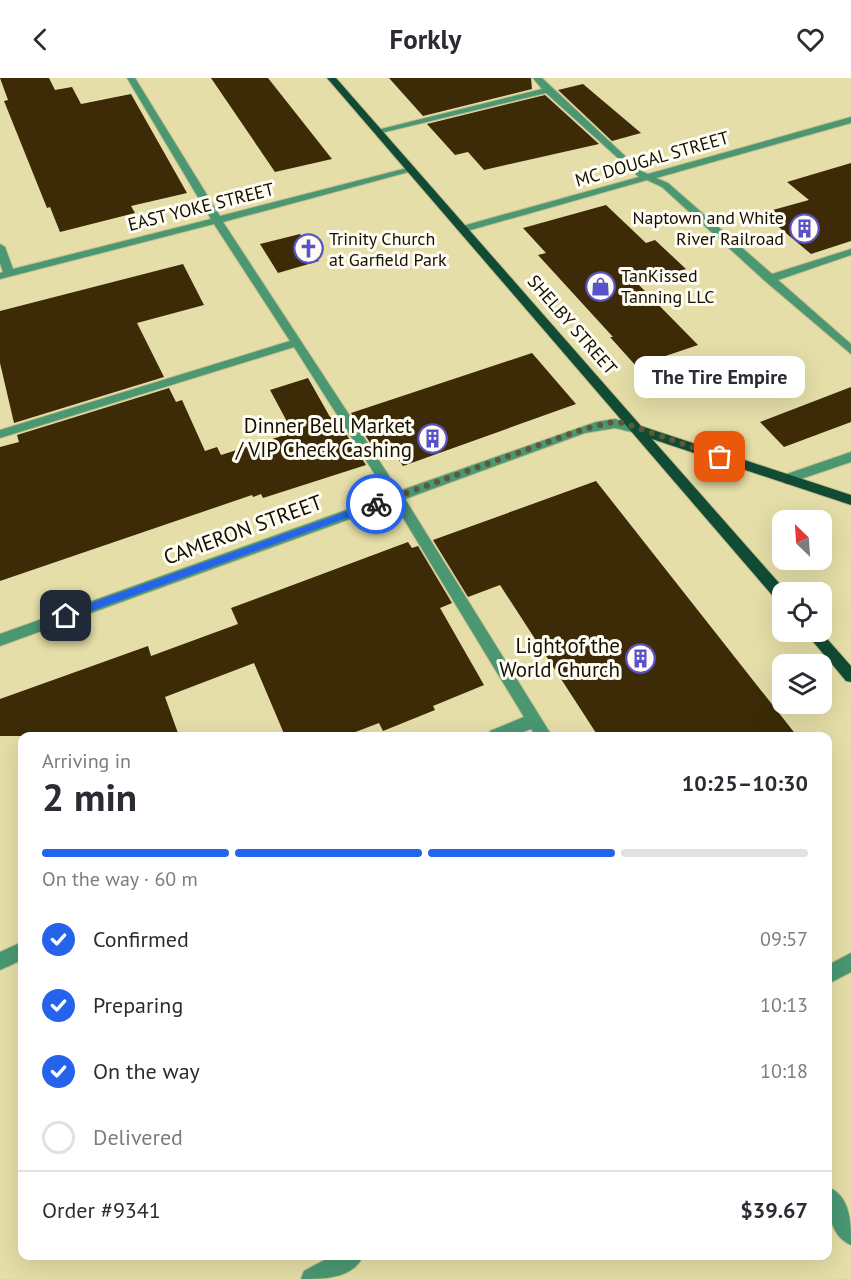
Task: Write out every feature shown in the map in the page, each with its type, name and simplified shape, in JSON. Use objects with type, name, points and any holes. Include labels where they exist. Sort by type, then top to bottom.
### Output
[{"type":"main road","name":"SHELBY STREET","points":[[331,78],[772,585]]},
{"type":"main road","points":[[636,429],[851,500]]},
{"type":"main road","points":[[821,642],[851,676]]},
{"type":"street","points":[[131,78],[218,220],[396,496],[542,732]]},
{"type":"street","points":[[537,78],[638,173],[665,185],[851,350]]},
{"type":"street","points":[[377,131],[548,90]]},
{"type":"street","name":"MC DOUGAL STREET","points":[[463,229],[851,120]]},
{"type":"street","name":"EAST YOKE STREET","points":[[5,275],[411,170]]},
{"type":"street","points":[[0,247],[5,275]]},
{"type":"street","points":[[769,279],[851,252]]},
{"type":"street","points":[[0,434],[298,342]]},
{"type":"street","name":"CAMERON STREET","points":[[0,640],[597,425],[612,422],[624,423],[636,429]]},
{"type":"street","points":[[786,479],[851,457]]},
{"type":"street","points":[[506,732],[534,720]]},
{"type":"street","points":[[0,961],[18,953]]},
{"type":"street","points":[[832,973],[851,962]]},
{"type":"street","points":[[832,1203],[851,1234]]},
{"type":"street","points":[[312,1279],[345,1260]]},
{"type":"building","points":[[0,78],[49,78],[55,90],[72,87],[81,104],[131,94],[187,193],[131,206],[135,213],[60,232],[50,207],[47,208],[4,101],[8,100]]},
{"type":"building","points":[[211,78],[268,78],[332,159],[275,172]]},
{"type":"building","points":[[389,78],[531,78],[532,89],[423,116]]},
{"type":"building","points":[[583,84],[641,133],[612,141],[558,90]]},
{"type":"building","points":[[545,95],[599,144],[484,170],[468,152],[455,155],[427,124]]},
{"type":"building","points":[[851,163],[851,241],[811,254],[762,213],[809,200],[787,182]]},
{"type":"building","points":[[606,205],[646,243],[655,240],[686,269],[638,284],[698,345],[636,366],[610,337],[613,337],[538,255],[546,253],[523,228]]},
{"type":"building","points":[[300,234],[319,261],[278,273],[260,244]]},
{"type":"building","points":[[183,264],[204,305],[137,323],[164,377],[14,423],[0,363],[0,311]]},
{"type":"building","name":"Dinner Bell Market / VIP Check Cashing","points":[[532,353],[576,404],[403,466],[395,455],[381,460],[351,413]]},
{"type":"building","points":[[308,378],[330,417],[336,418],[366,465],[263,498],[261,494],[253,497],[252,495],[0,581],[0,447],[19,442],[17,435],[169,388],[176,402],[182,400],[205,451],[217,447],[221,455],[291,433],[270,390]]},
{"type":"building","points":[[851,387],[851,422],[784,447],[760,422]]},
{"type":"building","name":"Light of the World Church","points":[[596,481],[772,704],[772,714],[780,714],[794,732],[595,732],[500,585],[468,597],[433,540]]},
{"type":"building","points":[[408,542],[412,548],[418,546],[452,603],[440,608],[484,685],[433,706],[435,710],[383,731],[379,723],[355,732],[283,732],[254,663],[165,697],[178,732],[18,732],[18,736],[0,736],[0,699],[148,646],[151,656],[238,624],[231,608]]},
{"type":"way so far","points":[[376,504],[581,430],[612,422],[624,423],[720,457]]},
{"type":"place","name":"Naptown and White River Railroad","points":[[805,228]]},
{"type":"place","name":"Trinity Church at Garfield Park","points":[[308,249]]},
{"type":"place","name":"TanKissed Tanning LLC","points":[[600,286]]},
{"type":"place","name":"Dinner Bell Market / VIP Check Cashing","points":[[433,438]]},
{"type":"place","name":"The Tire Empire","points":[[720,457]]},
{"type":"place","name":"Light of the World Church","points":[[641,658]]},
{"type":"route","points":[[66,616],[376,504]]}]
